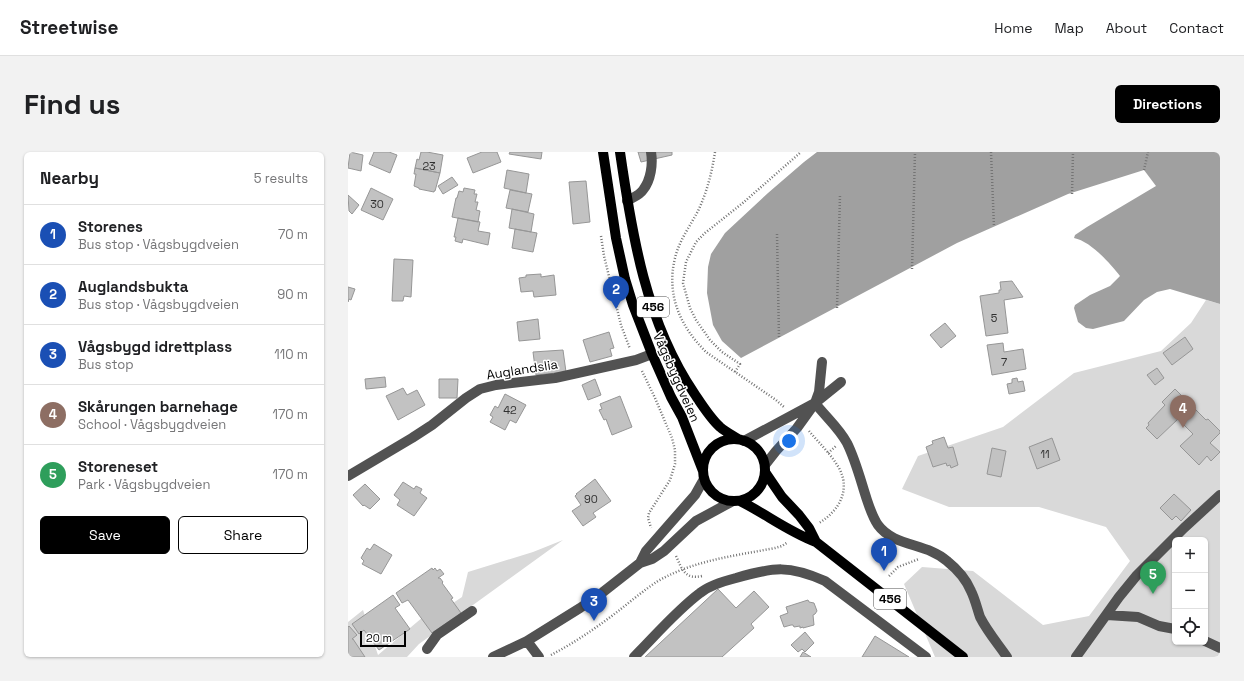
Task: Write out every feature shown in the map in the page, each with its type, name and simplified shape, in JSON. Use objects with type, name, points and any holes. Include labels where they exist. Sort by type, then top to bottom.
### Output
[{"type":"main road","name":"Vågsbygdveien","points":[[603,152],[613,220],[625,279],[641,328],[671,397],[682,417],[703,475]]},
{"type":"main road","name":"Vågsbygdveien","points":[[620,152],[634,238],[647,289],[660,326],[687,383],[701,404],[720,426],[741,440]]},
{"type":"main road","points":[[703,475],[706,457],[715,445],[730,440],[741,440]]},
{"type":"main road","name":"456","points":[[741,440],[749,443],[760,453],[765,469],[782,497],[809,528],[816,542]]},
{"type":"main road","points":[[735,501],[748,498],[755,494],[764,479],[765,469]]},
{"type":"main road","name":"456","points":[[703,475],[710,491],[716,496],[722,499],[735,501],[758,510],[802,537],[816,542],[963,657]]},
{"type":"street","points":[[627,201],[643,191],[650,177],[652,158],[651,152]]},
{"type":"street","name":"Auglandslia","points":[[348,476],[432,425],[480,389],[496,385],[555,378],[636,360],[652,354]]},
{"type":"street","points":[[765,469],[776,451],[797,428],[814,403],[819,392],[822,362]]},
{"type":"street","points":[[741,440],[814,403],[841,382]]},
{"type":"street","points":[[814,403],[836,428],[846,443],[870,510],[878,526],[895,539],[925,548],[935,552],[945,559],[962,577],[971,591],[980,617],[1007,657]]},
{"type":"street","points":[[640,563],[646,551],[695,495],[703,475]]},
{"type":"street","points":[[1076,657],[1119,597],[1137,576],[1184,528],[1220,495]]},
{"type":"street","points":[[493,657],[527,641],[580,608],[640,563],[652,559],[664,551],[696,521],[735,501]]},
{"type":"street","points":[[634,657],[687,603],[701,592],[718,583],[734,578],[765,570],[778,569],[808,573],[825,581],[926,657]]},
{"type":"street","points":[[427,649],[437,636],[472,611]]},
{"type":"street","points":[[1107,615],[1138,617],[1159,626],[1172,628]]},
{"type":"street","points":[[527,641],[539,657]]},
{"type":"street","points":[[1208,642],[1220,648]]},
{"type":"path","points":[[715,152],[705,192],[675,257],[673,288],[675,300],[679,315],[696,343],[706,352],[780,403]]},
{"type":"path","points":[[735,372],[740,364],[722,352],[710,340],[701,329],[690,308],[683,283],[686,262],[696,242],[705,233],[744,202],[801,152]]},
{"type":"path","points":[[912,269],[915,152]]},
{"type":"path","points":[[991,152],[994,227]]},
{"type":"path","points":[[1072,194],[1073,152]]},
{"type":"path","points":[[1144,170],[1148,152]]},
{"type":"path","points":[[837,308],[840,195]]},
{"type":"path","points":[[601,234],[604,256],[621,325],[627,343],[655,398],[672,438],[675,450],[675,464],[670,480],[649,513],[648,518],[652,529]]},
{"type":"path","points":[[777,234],[779,338]]},
{"type":"path","points":[[890,576],[898,567],[919,560],[925,548]]},
{"type":"path","points":[[546,657],[571,645],[650,586],[682,569]]},
{"type":"shaded area","points":[[817,152],[1220,152],[1220,304],[1170,289],[1157,292],[1144,300],[1124,321],[1093,329],[1086,328],[1078,322],[1074,308],[1075,305],[1090,295],[1110,286],[1120,276],[1105,259],[1087,243],[1074,238],[1075,235],[1156,186],[1144,170],[1068,194],[957,243],[741,358],[722,341],[713,325],[707,293],[708,267],[711,254],[725,233],[768,193]]},
{"type":"shaded area","points":[[1206,300],[1220,304],[1220,657],[935,657],[904,584],[922,567],[973,571],[1043,625],[1089,616],[1130,561],[1106,527],[1039,507],[949,507],[902,489],[918,456],[1003,427],[1074,373],[1161,351],[1191,323]]},
{"type":"shaded area","points":[[563,540],[419,644],[407,657],[348,657],[348,622],[363,610],[378,655],[423,617],[441,611],[462,597],[468,572],[533,552]]},
{"type":"building","points":[[350,152],[363,155],[361,171],[348,168]]},
{"type":"building","points":[[374,152],[389,152],[397,155],[390,173],[369,164]]},
{"type":"building","points":[[421,152],[443,155],[440,173],[415,168],[417,159],[419,160]]},
{"type":"building","points":[[482,152],[497,152],[501,162],[473,173],[467,158]]},
{"type":"building","points":[[510,152],[542,152],[541,159],[509,154]]},
{"type":"building","points":[[638,152],[672,152],[672,155],[641,162]]},
{"type":"building","points":[[415,168],[440,173],[434,192],[419,189],[414,186],[416,174],[414,174]]},
{"type":"building","points":[[507,170],[529,174],[526,193],[504,188]]},
{"type":"building","points":[[452,177],[458,185],[443,194],[438,186]]},
{"type":"building","points":[[586,181],[590,222],[573,224],[569,182]]},
{"type":"building","points":[[371,188],[393,199],[383,220],[361,210]]},
{"type":"building","points":[[464,188],[475,190],[474,194],[477,194],[475,202],[478,202],[476,210],[480,211],[478,222],[452,217],[456,198],[459,191],[463,192]]},
{"type":"building","points":[[510,190],[532,194],[528,212],[506,208]]},
{"type":"building","points":[[348,195],[359,205],[352,214],[349,211]]},
{"type":"building","points":[[512,209],[534,214],[531,232],[509,228]]},
{"type":"building","points":[[458,218],[480,222],[478,231],[490,233],[488,245],[463,239],[462,243],[455,241],[456,237],[454,237]]},
{"type":"building","points":[[515,229],[537,233],[533,252],[512,248]]},
{"type":"building","points":[[394,259],[413,260],[411,297],[404,296],[403,301],[392,301]]},
{"type":"building","points":[[541,274],[541,277],[554,275],[556,295],[534,297],[533,291],[521,292],[519,278],[526,277],[526,275]]},
{"type":"building","points":[[1012,281],[1023,297],[1004,300],[1008,333],[986,336],[980,296],[999,293],[999,290],[1001,290],[1000,282]]},
{"type":"building","points":[[348,287],[355,289],[351,300],[349,299],[348,302]]},
{"type":"building","points":[[538,319],[540,339],[519,341],[517,322]]},
{"type":"building","points":[[945,323],[956,336],[941,348],[930,335]]},
{"type":"building","points":[[609,332],[614,348],[610,349],[612,356],[590,362],[583,340]]},
{"type":"building","points":[[1185,337],[1193,349],[1172,365],[1163,353]]},
{"type":"building","points":[[1003,343],[1004,352],[1023,349],[1026,369],[992,375],[987,345]]},
{"type":"building","points":[[563,350],[566,372],[536,375],[533,352]]},
{"type":"building","points":[[1157,368],[1164,378],[1155,385],[1147,375]]},
{"type":"building","points":[[385,377],[386,387],[366,389],[365,379]]},
{"type":"building","points":[[1017,378],[1018,382],[1023,381],[1025,391],[1009,394],[1007,384],[1012,383],[1012,379]]},
{"type":"building","points":[[439,379],[458,379],[457,398],[439,398]]},
{"type":"building","points":[[595,379],[601,395],[588,400],[582,385]]},
{"type":"building","points":[[403,388],[407,395],[417,390],[425,405],[398,420],[386,396]]},
{"type":"building","points":[[1175,389],[1206,420],[1208,419],[1220,431],[1220,433],[1210,443],[1220,452],[1211,461],[1207,456],[1199,465],[1180,446],[1193,434],[1178,419],[1157,439],[1146,428],[1149,425],[1148,423],[1165,405],[1162,402]]},
{"type":"building","points":[[505,394],[526,405],[516,423],[510,420],[505,430],[490,422],[493,417],[490,415],[495,406],[498,408]]},
{"type":"building","points":[[620,396],[632,427],[612,435],[606,419],[604,420],[599,410],[602,409],[600,404]]},
{"type":"building","points":[[944,437],[948,448],[953,447],[958,465],[951,468],[950,465],[947,466],[946,463],[933,467],[926,447],[933,444],[932,441]]},
{"type":"building","points":[[1052,438],[1060,460],[1037,469],[1029,447]]},
{"type":"building","points":[[992,448],[1006,451],[1001,477],[987,474]]},
{"type":"building","points":[[595,479],[611,501],[593,513],[596,517],[583,526],[572,511],[581,505],[575,496]]},
{"type":"building","points":[[403,482],[414,489],[416,486],[422,489],[420,493],[427,498],[414,516],[397,505],[400,500],[394,495]]},
{"type":"building","points":[[365,484],[380,499],[370,509],[364,505],[363,506],[353,495]]},
{"type":"building","points":[[1174,494],[1191,510],[1181,521],[1176,516],[1172,520],[1160,508]]},
{"type":"building","points":[[374,544],[392,555],[381,574],[362,564],[364,561],[361,558],[367,548],[370,550]]},
{"type":"building","points":[[432,568],[433,570],[435,568],[437,571],[440,569],[444,574],[438,578],[440,578],[443,582],[442,583],[453,598],[451,599],[461,613],[432,633],[408,600],[402,603],[396,593]]},
{"type":"building","points":[[718,589],[736,608],[754,591],[769,607],[751,624],[754,628],[722,657],[645,657]]},
{"type":"building","points":[[393,595],[400,605],[395,608],[410,629],[379,650],[364,630],[359,634],[352,624]]},
{"type":"building","points":[[808,600],[809,602],[814,603],[817,611],[813,615],[814,625],[803,628],[800,628],[800,626],[794,627],[793,625],[784,627],[780,616],[788,613],[786,607]]},
{"type":"building","points":[[349,626],[357,635],[352,639],[365,657],[348,657]]},
{"type":"building","points":[[805,632],[814,643],[805,652],[802,649],[798,652],[791,645]]},
{"type":"building","points":[[875,636],[909,657],[862,657]]},
{"type":"building","points":[[803,652],[811,657],[800,657]]},
{"type":"place","name":"Auglandsbukta","points":[[616,309]]},
{"type":"place","name":"Skårungen barnehage","points":[[1183,428]]},
{"type":"place","name":"Storenes","points":[[884,571]]},
{"type":"place","name":"Storeneset","points":[[1153,594]]},
{"type":"place","name":"Vågsbygd idrettplass","points":[[594,621]]}]
